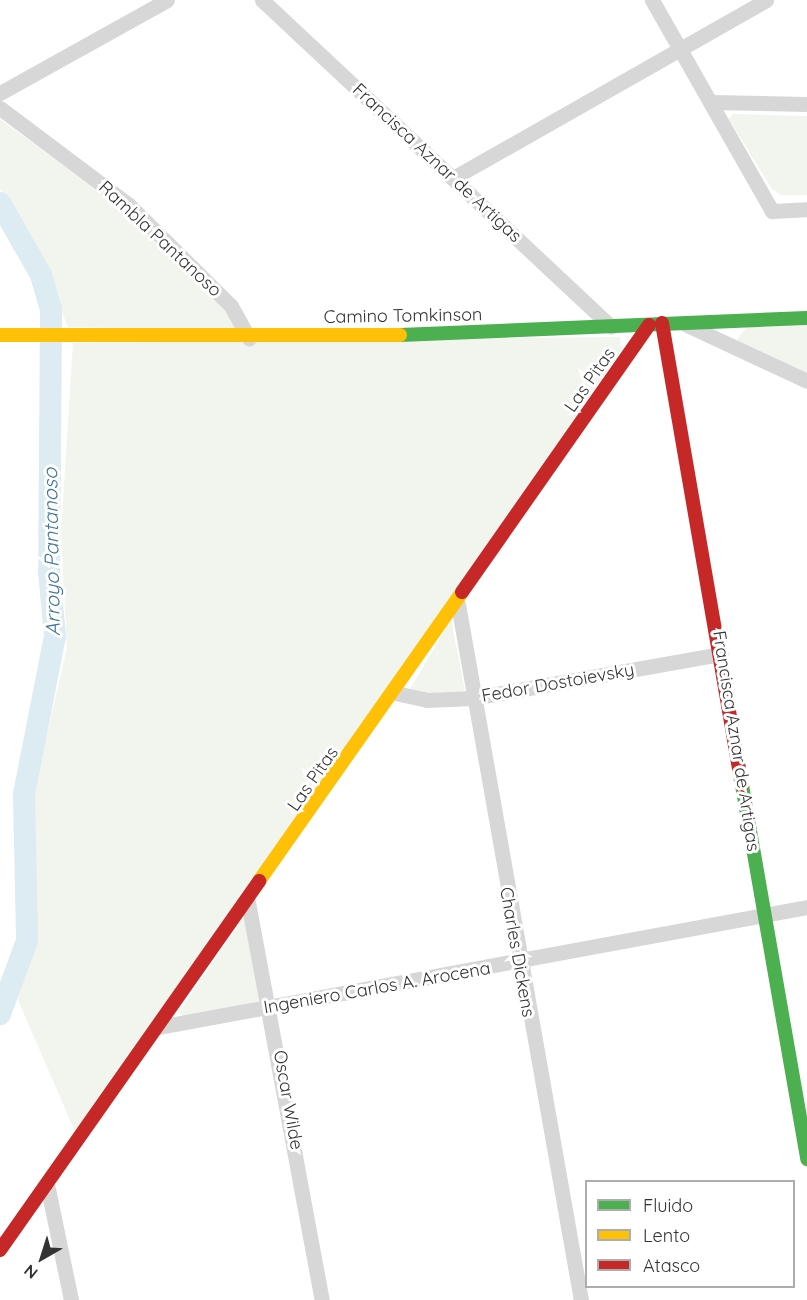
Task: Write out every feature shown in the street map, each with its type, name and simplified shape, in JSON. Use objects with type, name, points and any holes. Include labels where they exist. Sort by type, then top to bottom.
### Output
[{"type":"street","points":[[0,93],[167,0]]},
{"type":"street","name":"Francisca Aznar de Artigas","points":[[262,0],[611,327]]},
{"type":"street","points":[[652,0],[772,211],[807,209]]},
{"type":"street","points":[[453,178],[766,0]]},
{"type":"street","points":[[710,102],[807,104]]},
{"type":"street","name":"Rambla Pantanoso","points":[[0,108],[129,205],[231,306],[249,338]]},
{"type":"street","name":"Camino Tomkinson","points":[[0,335],[71,334],[249,338],[611,327],[807,318]]},
{"type":"street","points":[[682,323],[807,381]]},
{"type":"street","name":"Francisca Aznar de Artigas","points":[[656,324],[721,654],[763,915],[807,1159]]},
{"type":"street","name":"Las Pitas","points":[[0,1250],[656,324]]},
{"type":"street","name":"Charles Dickens","points":[[458,604],[519,962],[581,1300]]},
{"type":"street","name":"Fedor Dostoievsky","points":[[395,693],[427,700],[473,698],[721,654]]},
{"type":"street","name":"Oscar Wilde","points":[[248,902],[271,1004],[322,1300]]},
{"type":"street","name":"Ingeniero Carlos A. Arocena","points":[[159,1027],[271,1004],[519,962],[807,907]]},
{"type":"street","points":[[47,1184],[71,1300]]},
{"type":"shaded area","points":[[733,114],[807,116],[807,195],[781,195],[772,189],[729,119]]},
{"type":"shaded area","points":[[0,119],[137,219],[238,322],[234,330],[68,327],[32,237],[0,189]]},
{"type":"shaded area","points":[[807,326],[807,376],[744,349],[737,339],[747,327]]},
{"type":"shaded area","points":[[620,337],[621,351],[76,1134],[18,1000],[28,937],[25,880],[34,790],[67,648],[61,534],[73,343]]},
{"type":"shaded area","points":[[451,620],[465,691],[421,694],[410,689]]},
{"type":"shaded area","points":[[244,917],[259,1001],[184,1017],[179,1012]]},
{"type":"waterway","name":"Arroyo Pantanoso","points":[[0,203],[41,275],[51,309],[49,571],[55,636],[24,794],[27,941],[0,1014]]},
{"type":"traffic: fast","points":[[400,335],[807,318]]},
{"type":"traffic: fast","points":[[742,785],[807,1159]]},
{"type":"traffic: slow","points":[[0,335],[400,335]]},
{"type":"traffic: slow","points":[[259,881],[462,592]]},
{"type":"traffic: jam","points":[[662,323],[742,785]]},
{"type":"traffic: jam","points":[[462,592],[649,325]]},
{"type":"traffic: jam","points":[[0,1250],[259,881]]}]
